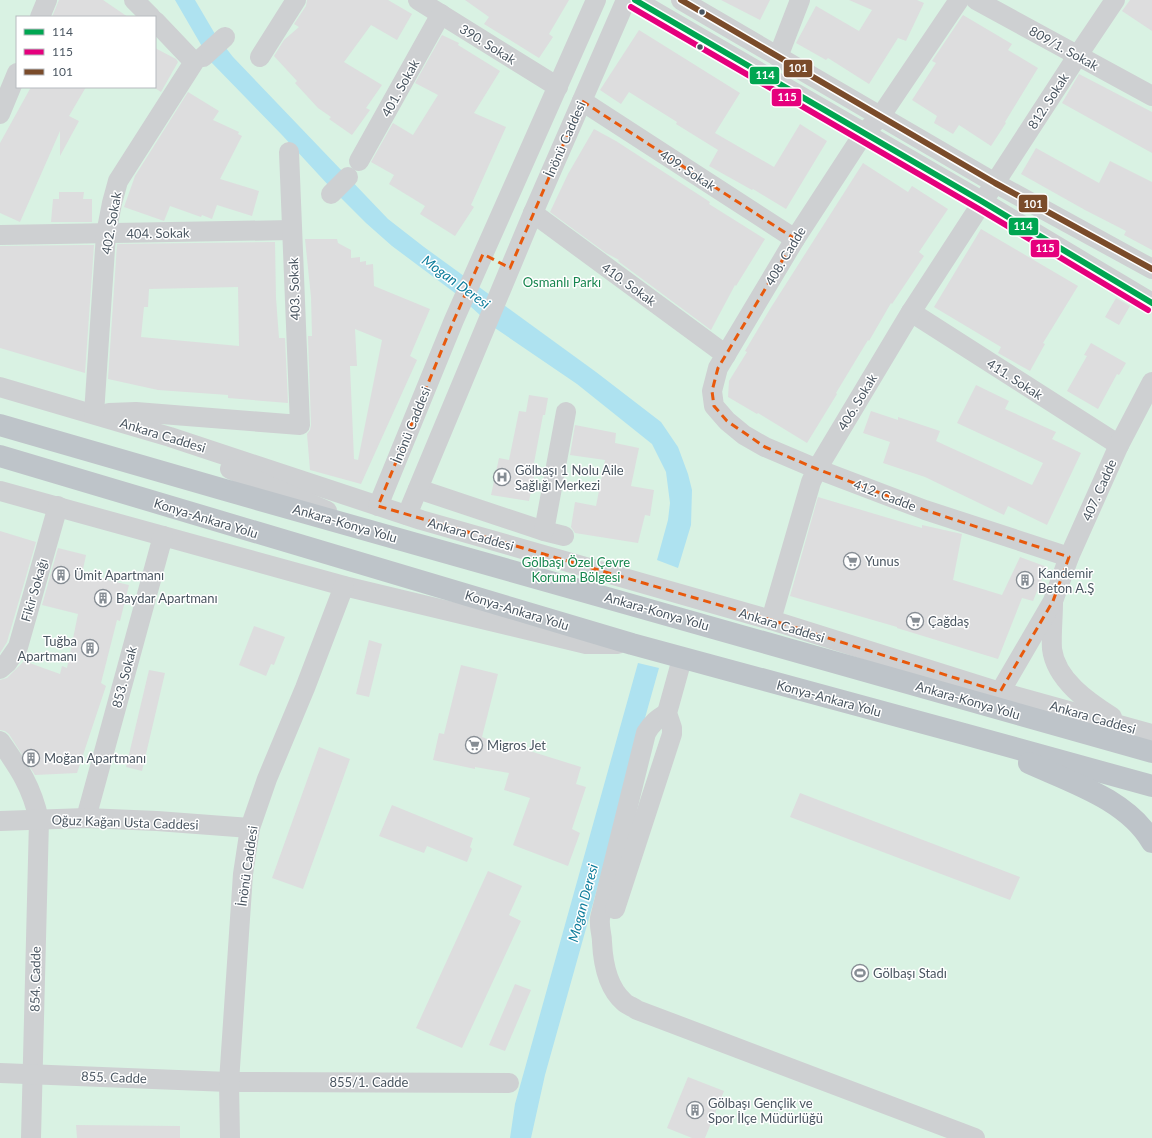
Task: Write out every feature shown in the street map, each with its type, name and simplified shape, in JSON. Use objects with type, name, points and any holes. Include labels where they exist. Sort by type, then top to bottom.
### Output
[{"type":"highway","name":"Ankara-Konya Yolu","points":[[0,424],[1152,752]]},
{"type":"highway","name":"Konya-Ankara Yolu","points":[[0,456],[632,644],[1152,786]]},
{"type":"highway","points":[[964,734],[1076,784],[1111,802],[1132,816],[1147,832],[1152,842]]},
{"type":"street","points":[[40,16],[47,0]]},
{"type":"street","points":[[134,0],[150,16]]},
{"type":"street","points":[[260,57],[296,0]]},
{"type":"street","name":"390. Sokak","points":[[418,0],[558,87]]},
{"type":"street","name":"İnönü Caddesi","points":[[378,506],[454,320],[596,0]]},
{"type":"street","name":"İnönü Caddesi","points":[[407,515],[533,213],[626,0]]},
{"type":"street","points":[[634,0],[983,202],[1152,303]]},
{"type":"street","points":[[681,0],[995,183],[1152,269]]},
{"type":"street","points":[[778,57],[800,0]]},
{"type":"street","name":"408. Cadde","points":[[714,406],[712,391],[718,368],[795,239],[864,133],[880,117],[959,0]]},
{"type":"street","name":"809/1. Sokak","points":[[976,0],[1152,96]]},
{"type":"street","name":"812. Sokak","points":[[983,202],[1115,0]]},
{"type":"street","name":"401. Sokak","points":[[331,194],[354,169],[441,14]]},
{"type":"street","name":"402. Sokak","points":[[94,414],[106,234],[118,181],[194,62],[156,22]]},
{"type":"street","points":[[203,57],[224,37]]},
{"type":"street","points":[[0,114],[16,75]]},
{"type":"street","name":"409. Sokak","points":[[582,101],[795,239]]},
{"type":"street","name":"403. Sokak","points":[[94,414],[136,412],[300,425],[289,152]]},
{"type":"street","name":"406. Sokak","points":[[771,620],[811,482],[817,469],[911,312],[983,202]]},
{"type":"street","name":"410. Sokak","points":[[533,213],[726,354]]},
{"type":"street","name":"404. Sokak","points":[[0,235],[292,230]]},
{"type":"street","points":[[481,258],[508,274]]},
{"type":"street","name":"411. Sokak","points":[[911,312],[1119,445]]},
{"type":"street","points":[[454,320],[481,336]]},
{"type":"street","name":"407. Cadde","points":[[1053,601],[1069,557],[1119,445],[1152,382]]},
{"type":"street","name":"Ankara Caddesi","points":[[0,387],[127,424],[407,515],[771,620],[1000,692],[1152,734]]},
{"type":"street","name":"412. Cadde","points":[[714,406],[727,421],[744,435],[781,454],[925,510],[1069,557]]},
{"type":"street","points":[[544,531],[566,412]]},
{"type":"street","points":[[127,424],[371,530]]},
{"type":"street","points":[[418,489],[544,531],[564,536]]},
{"type":"street","points":[[0,491],[344,586],[586,644],[632,644]]},
{"type":"street","name":"Fikir Sokağı","points":[[0,669],[7,663],[18,646],[58,506]]},
{"type":"street","name":"853. Sokak","points":[[86,818],[163,536]]},
{"type":"street","name":"İnönü Caddesi","points":[[230,1138],[229,1082],[243,874],[250,828],[267,778],[305,688],[344,586]]},
{"type":"street","points":[[1000,692],[1053,601]]},
{"type":"street","points":[[1053,601],[1052,650],[1056,663],[1073,688],[1090,702],[1129,728]]},
{"type":"street","points":[[682,658],[667,713],[672,728],[672,734],[610,925],[602,941],[602,953],[607,976],[614,990],[624,1002],[637,1010],[952,1134],[976,1138]]},
{"type":"street","name":"854. Cadde","points":[[0,741],[25,778],[35,803],[39,820],[32,1138]]},
{"type":"street","name":"Oğuz Kağan Usta Caddesi","points":[[0,821],[86,818],[157,821],[250,828]]},
{"type":"street","name":"855. Cadde","points":[[0,1073],[229,1082]]},
{"type":"street","name":"855/1. Cadde","points":[[229,1082],[509,1083]]},
{"type":"highlighted area","points":[[582,101],[795,239],[718,368],[712,391],[714,406],[727,421],[765,447],[817,469],[925,510],[1069,557],[1053,601],[1000,692],[771,620],[378,506],[454,320],[483,254],[510,268]]},
{"type":"green space","name":"Gölbaşı Özel Çevre Koruma Bölgesi","points":[[0,0],[1152,0],[1152,1138],[0,1138]]},
{"type":"water","name":"Mogan Deresi","points":[[175,0],[195,0],[215,34],[233,57],[388,219],[424,247],[596,372],[661,422],[678,447],[692,490],[691,525],[678,568],[657,560],[668,520],[670,503],[666,472],[652,444],[577,384],[492,326],[459,296],[392,246],[366,223],[211,62]]},
{"type":"water","name":"Mogan Deresi","points":[[638,663],[659,668],[545,1075],[531,1138],[510,1138],[515,1104]]},
{"type":"building","points":[[59,0],[103,0],[127,16],[52,16]]},
{"type":"building","points":[[307,0],[388,0],[412,14],[397,40],[371,25],[344,62],[382,85],[366,108],[370,110],[352,135],[329,119],[331,117],[318,108],[295,83],[297,81],[274,56],[284,40],[299,27],[294,24],[306,6]]},
{"type":"building","points":[[465,0],[569,0],[549,34],[553,37],[539,58],[484,24],[489,17]]},
{"type":"building","points":[[721,0],[770,0],[760,20]]},
{"type":"building","points":[[849,0],[917,0],[924,3],[906,41],[898,38],[869,84],[828,58],[826,60],[796,43],[816,6],[859,31],[872,10]]},
{"type":"building","points":[[1130,0],[1152,0],[1152,31],[1122,11]]},
{"type":"building","points":[[963,15],[1012,44],[1008,50],[1038,68],[991,146],[959,125],[953,134],[934,123],[937,116],[912,100],[936,63],[932,61]]},
{"type":"building","points":[[639,30],[740,93],[715,133],[774,167],[800,124],[827,141],[786,209],[753,189],[752,190],[709,166],[718,150],[676,124],[677,122],[629,92],[621,104],[600,90]]},
{"type":"building","points":[[442,35],[459,43],[458,45],[500,71],[474,113],[506,127],[471,205],[474,207],[455,236],[420,214],[425,206],[389,184],[394,175],[371,162],[393,123],[413,135],[438,95],[415,83]]},
{"type":"building","points":[[156,49],[176,59],[178,62],[161,92],[155,88]]},
{"type":"building","points":[[1079,74],[1152,112],[1152,153],[1062,103]]},
{"type":"building","points":[[30,88],[85,88],[69,116],[79,121],[60,156],[60,131],[20,222],[0,213],[0,143]]},
{"type":"building","points":[[188,92],[219,111],[213,120],[239,132],[238,134],[242,136],[220,179],[259,191],[252,216],[217,205],[212,219],[202,215],[201,217],[170,206],[164,221],[124,207],[135,176]]},
{"type":"building","points":[[594,129],[616,141],[710,202],[709,204],[765,239],[736,286],[735,285],[711,330],[618,261],[619,260],[606,253],[550,212],[568,174]]},
{"type":"building","points":[[1036,148],[1099,183],[1110,161],[1152,182],[1152,250],[1124,235],[1126,231],[1021,174]]},
{"type":"building","points":[[863,163],[908,192],[912,186],[948,209],[919,252],[924,256],[892,304],[891,303],[807,443],[758,413],[757,414],[728,397],[729,381],[747,352],[745,351],[770,309]]},
{"type":"building","points":[[59,192],[84,192],[83,199],[92,199],[92,222],[51,222],[53,199],[59,199]]},
{"type":"building","points":[[981,229],[1078,286],[1043,343],[1045,344],[1030,371],[998,353],[1001,347],[934,307]]},
{"type":"building","points":[[305,239],[337,239],[338,243],[351,250],[351,258],[360,257],[360,262],[366,261],[366,265],[373,264],[374,286],[430,309],[410,356],[417,360],[361,484],[310,470],[307,434],[311,425],[308,336],[312,336],[311,297]],"holes":[[[355,329],[382,340],[358,460],[354,459],[350,366],[357,366]]]},
{"type":"building","points":[[275,242],[276,298],[279,338],[285,338],[288,403],[228,398],[228,395],[158,390],[108,379],[117,244]],"holes":[[[238,287],[239,346],[141,337],[144,307],[148,307],[149,289]]]},
{"type":"building","points":[[94,245],[85,373],[0,348],[0,246]]},
{"type":"building","points":[[1116,298],[1130,306],[1119,325],[1105,317]]},
{"type":"building","points":[[1091,343],[1126,363],[1119,375],[1117,374],[1098,409],[1067,391],[1087,356],[1084,355]]},
{"type":"building","points":[[976,385],[1009,401],[1005,409],[1056,432],[1052,439],[1081,453],[1047,525],[1008,506],[1004,515],[925,477],[883,463],[890,442],[863,433],[871,411],[898,420],[898,417],[940,431],[936,441],[1032,485],[1043,463],[957,423]]},
{"type":"building","points":[[529,395],[548,398],[545,415],[543,415],[534,463],[537,464],[529,501],[491,495],[499,458],[509,460],[519,411],[526,412]]},
{"type":"building","points":[[575,425],[616,433],[615,443],[639,448],[631,486],[654,490],[650,516],[645,515],[638,543],[575,533],[571,527],[575,502],[596,506],[605,460],[570,455]]},
{"type":"building","points":[[818,497],[922,528],[922,525],[962,534],[953,580],[1002,595],[1020,557],[1047,567],[1033,601],[1022,598],[998,659],[897,627],[790,596]]},
{"type":"building","points":[[0,531],[36,542],[7,642],[0,653]]},
{"type":"building","points":[[58,548],[86,555],[82,574],[129,585],[120,621],[117,620],[101,683],[106,686],[77,773],[35,775],[9,734],[0,730],[0,680],[7,678],[24,661],[60,674],[62,666],[67,668],[78,614],[42,605]]},
{"type":"building","points":[[254,626],[285,637],[274,665],[271,664],[266,676],[239,665]]},
{"type":"building","points":[[369,640],[382,644],[369,697],[356,694]]},
{"type":"building","points":[[461,665],[498,674],[482,737],[516,750],[517,747],[581,767],[576,784],[586,787],[572,829],[580,833],[568,866],[513,845],[530,798],[504,790],[509,773],[475,767],[475,769],[433,760],[439,733],[444,734]]},
{"type":"building","points":[[149,670],[165,673],[142,771],[126,767]]},
{"type":"building","points":[[319,747],[350,759],[303,889],[272,878]]},
{"type":"building","points":[[800,793],[1020,877],[1010,900],[790,817]]},
{"type":"building","points":[[392,805],[473,838],[470,847],[472,849],[467,862],[427,846],[424,853],[379,836]]},
{"type":"building","points":[[488,871],[522,886],[509,915],[521,921],[462,1048],[416,1028]]},
{"type":"building","points":[[515,984],[531,990],[505,1051],[489,1045]]},
{"type":"building","name":"Gölbaşı Gençlik ve Spor İlçe Müdürlüğü","points":[[688,1077],[724,1091],[705,1138],[692,1138],[667,1128]]},
{"type":"building","points":[[76,1125],[180,1126],[180,1138],[77,1138]]},
{"type":"transit line","name":"114","points":[[635,0],[983,202],[1152,303]]},
{"type":"transit line","name":"101","points":[[681,0],[995,183],[1152,269]]},
{"type":"transit line","name":"115","points":[[631,7],[979,209],[1148,310]]},
{"type":"place","name":"Gölbaşı 1 Nolu Aile Sağlığı Merkezi","points":[[502,477]]},
{"type":"place","name":"Yunus","points":[[852,561]]},
{"type":"place","name":"Ümit Apartmanı","points":[[61,575]]},
{"type":"place","name":"Kandemir Beton A.Ş","points":[[1025,580]]},
{"type":"place","name":"Baydar Apartmanı","points":[[103,598]]},
{"type":"place","name":"Çağdaş","points":[[915,621]]},
{"type":"place","name":"Tuğba Apartmanı","points":[[90,648]]},
{"type":"place","name":"Migros Jet","points":[[474,745]]},
{"type":"place","name":"Moğan Apartmanı","points":[[31,758]]},
{"type":"place","name":"Gölbaşı Stadı","points":[[860,973]]},
{"type":"place","name":"Gölbaşı Gençlik ve Spor İlçe Müdürlüğü","points":[[695,1110]]},
{"type":"park label","name":"Osmanlı Parkı","points":[[562,282]]}]
